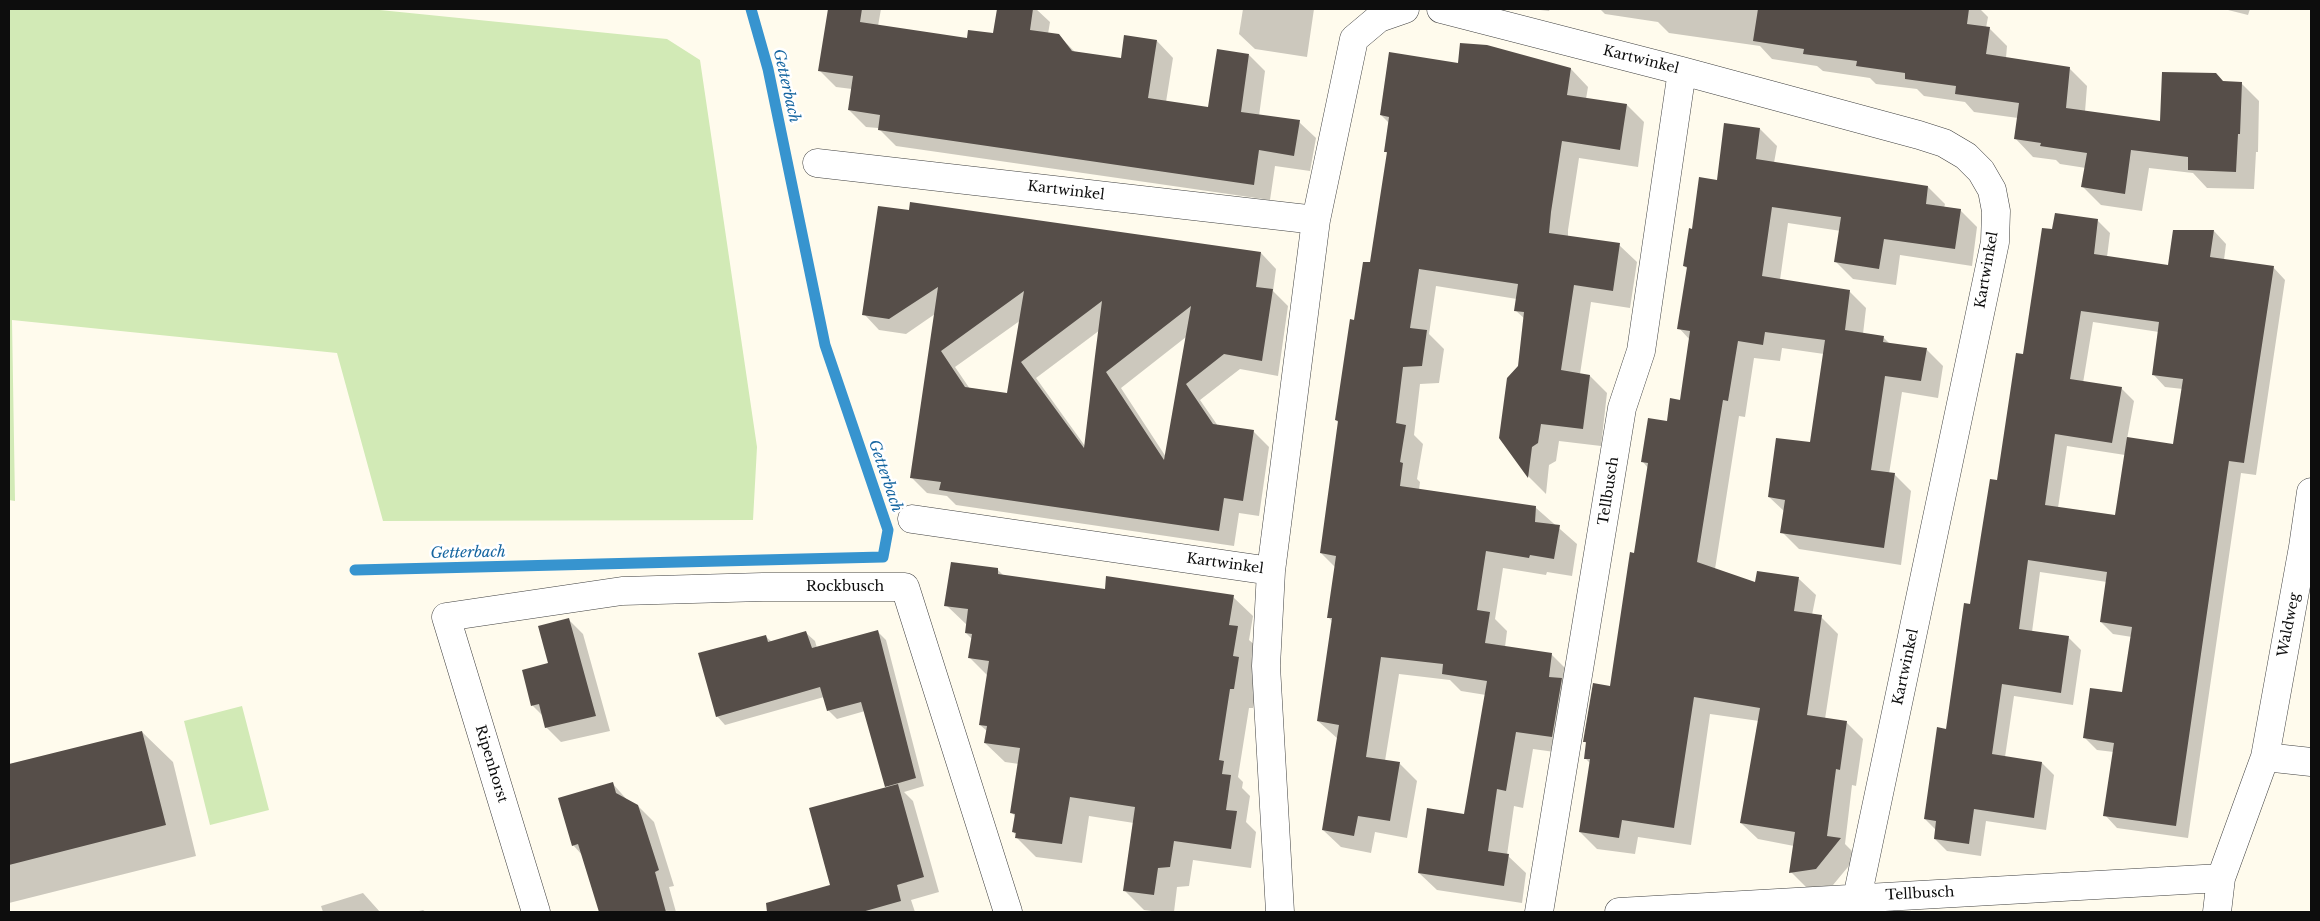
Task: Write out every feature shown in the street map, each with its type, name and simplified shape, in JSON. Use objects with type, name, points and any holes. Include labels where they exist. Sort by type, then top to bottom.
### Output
[{"type":"street","name":"Kartwinkel","points":[[1280,912],[1266,666],[1271,571],[1316,220],[1354,39],[1379,14],[1405,9]]},
{"type":"street","name":"Kartwinkel","points":[[1441,9],[1682,71],[1944,143],[1966,156],[1981,171],[1992,190],[1996,211],[1995,242],[1857,898]]},
{"type":"street","name":"Tellbusch","points":[[1540,912],[1622,408],[1641,351],[1682,71]]},
{"type":"street","name":"Kartwinkel","points":[[817,163],[1316,220]]},
{"type":"street","name":"Waldweg","points":[[2217,912],[2222,878],[2265,757],[2304,547],[2311,492]]},
{"type":"street","name":"Kartwinkel","points":[[912,519],[1271,571]]},
{"type":"street","name":"Rockbusch","points":[[446,616],[622,591],[763,587],[904,587],[1008,912]]},
{"type":"street","name":"Ripenhorst","points":[[446,616],[536,912]]},
{"type":"street","points":[[2265,757],[2311,762]]},
{"type":"street","name":"Tellbusch","points":[[1618,912],[2222,878]]},
{"type":"green space","points":[[9,9],[370,9],[667,39],[700,60],[757,447],[753,520],[383,521],[337,353],[12,320],[15,501],[9,500]]},
{"type":"green space","points":[[242,706],[269,810],[210,825],[184,721]]},
{"type":"building","points":[[828,9],[862,9],[860,22],[967,38],[968,30],[993,33],[997,9],[1033,9],[1030,30],[1059,34],[1072,51],[1121,58],[1124,35],[1157,40],[1148,98],[1208,107],[1217,49],[1249,54],[1241,112],[1300,120],[1294,156],[1259,150],[1254,185],[878,130],[880,115],[848,110],[853,76],[818,71]]},
{"type":"building","points":[[1758,9],[1969,9],[1967,24],[1990,27],[1986,54],[2070,67],[2066,108],[2160,121],[2162,72],[2216,73],[2223,81],[2242,82],[2236,172],[2188,170],[2188,157],[2131,150],[2125,194],[2081,187],[2087,153],[2040,146],[2041,143],[2014,139],[2019,103],[1955,94],[1956,86],[1905,79],[1905,73],[1856,66],[1857,61],[1803,54],[1804,49],[1753,41]]},
{"type":"building","points":[[1460,43],[1487,45],[1571,68],[1567,95],[1627,104],[1620,150],[1562,141],[1551,212],[1549,233],[1620,243],[1613,291],[1574,285],[1561,370],[1590,375],[1583,429],[1541,424],[1538,443],[1532,447],[1528,478],[1499,438],[1507,378],[1518,366],[1524,312],[1514,311],[1518,284],[1419,269],[1410,328],[1427,330],[1422,366],[1403,367],[1396,423],[1406,425],[1400,462],[1403,463],[1400,486],[1536,506],[1535,522],[1560,525],[1554,559],[1530,555],[1529,558],[1486,551],[1477,610],[1490,612],[1485,643],[1552,653],[1549,677],[1562,678],[1552,737],[1516,732],[1506,791],[1497,789],[1488,851],[1509,854],[1504,886],[1418,873],[1427,808],[1464,814],[1487,681],[1442,674],[1443,664],[1381,657],[1366,757],[1400,762],[1390,821],[1358,816],[1354,836],[1322,830],[1339,725],[1317,721],[1332,618],[1327,618],[1336,556],[1320,553],[1338,421],[1335,420],[1350,319],[1354,320],[1363,262],[1370,262],[1387,152],[1384,152],[1389,117],[1380,115],[1389,52],[1458,63]]},
{"type":"building","points":[[1724,123],[1760,128],[1756,159],[1928,186],[1926,204],[1961,209],[1955,249],[1884,239],[1879,269],[1834,262],[1841,217],[1772,207],[1762,276],[1850,290],[1845,330],[1884,336],[1883,342],[1927,348],[1921,381],[1885,376],[1871,470],[1895,473],[1884,548],[1780,533],[1785,500],[1768,497],[1776,438],[1810,442],[1825,340],[1765,332],[1763,345],[1738,341],[1728,401],[1723,400],[1697,562],[1755,582],[1757,571],[1799,577],[1794,611],[1822,615],[1807,715],[1847,721],[1840,770],[1836,769],[1827,836],[1841,838],[1816,869],[1789,873],[1795,832],[1740,823],[1760,708],[1694,697],[1674,828],[1622,820],[1619,838],[1579,832],[1590,759],[1584,759],[1586,742],[1583,742],[1593,683],[1610,686],[1630,552],[1634,553],[1648,463],[1641,462],[1648,418],[1667,421],[1670,398],[1680,400],[1690,331],[1677,329],[1687,267],[1683,266],[1689,228],[1692,229],[1699,177],[1717,180]]},
{"type":"building","points":[[910,202],[1261,252],[1256,287],[1273,289],[1262,361],[1224,354],[1186,384],[1213,424],[1254,430],[1243,501],[1224,498],[1219,531],[939,490],[941,482],[910,478],[938,287],[889,319],[862,315],[878,206],[909,210]],"holes":[[[1024,291],[1007,393],[965,387],[941,351]],[[1102,301],[1084,448],[1021,362]],[[1191,306],[1164,460],[1106,372]]]},
{"type":"building","points":[[2055,213],[2098,219],[2094,254],[2168,265],[2173,230],[2214,230],[2210,257],[2274,266],[2244,463],[2229,461],[2176,826],[2103,816],[2114,743],[2083,738],[2090,688],[2122,692],[2132,627],[2100,622],[2107,572],[2028,560],[2019,629],[2069,636],[2061,693],[2002,684],[1992,754],[2042,762],[2034,818],[1974,809],[1969,844],[1934,839],[1936,821],[1924,819],[1937,727],[1946,729],[1964,603],[1970,604],[1990,479],[1997,480],[2016,353],[2023,354],[2042,228],[2052,229]],"holes":[[[2081,311],[2159,322],[2152,375],[2183,379],[2173,444],[2127,437],[2115,515],[2045,505],[2055,434],[2112,443],[2122,387],[2070,379]]]},
{"type":"building","points":[[951,562],[998,568],[998,574],[1105,589],[1106,576],[1234,595],[1229,625],[1238,626],[1233,656],[1239,657],[1234,689],[1230,689],[1219,760],[1224,761],[1222,774],[1231,775],[1226,810],[1237,811],[1231,849],[1174,841],[1170,867],[1158,868],[1154,895],[1123,891],[1135,807],[1070,797],[1062,844],[1015,838],[1016,833],[1012,832],[1015,814],[1010,813],[1020,748],[984,743],[987,726],[979,725],[989,661],[968,658],[972,634],[965,633],[968,609],[944,606]]},
{"type":"building","points":[[569,618],[596,716],[545,728],[539,704],[531,706],[522,670],[548,663],[538,626]]},
{"type":"building","points":[[878,630],[916,778],[885,787],[861,702],[827,711],[820,687],[716,717],[698,653],[766,635],[768,642],[806,631],[812,648]]},
{"type":"building","points":[[142,731],[166,825],[9,865],[9,764]]},
{"type":"building","points":[[613,782],[616,793],[638,805],[659,870],[655,872],[666,912],[599,912],[578,844],[572,846],[558,798]]},
{"type":"building","points":[[898,784],[924,877],[897,885],[901,901],[862,912],[767,912],[766,903],[830,885],[809,808]]},
{"type":"waterway","name":"Getterbach","points":[[355,570],[883,557],[888,530],[825,345],[768,69],[751,9]]}]
